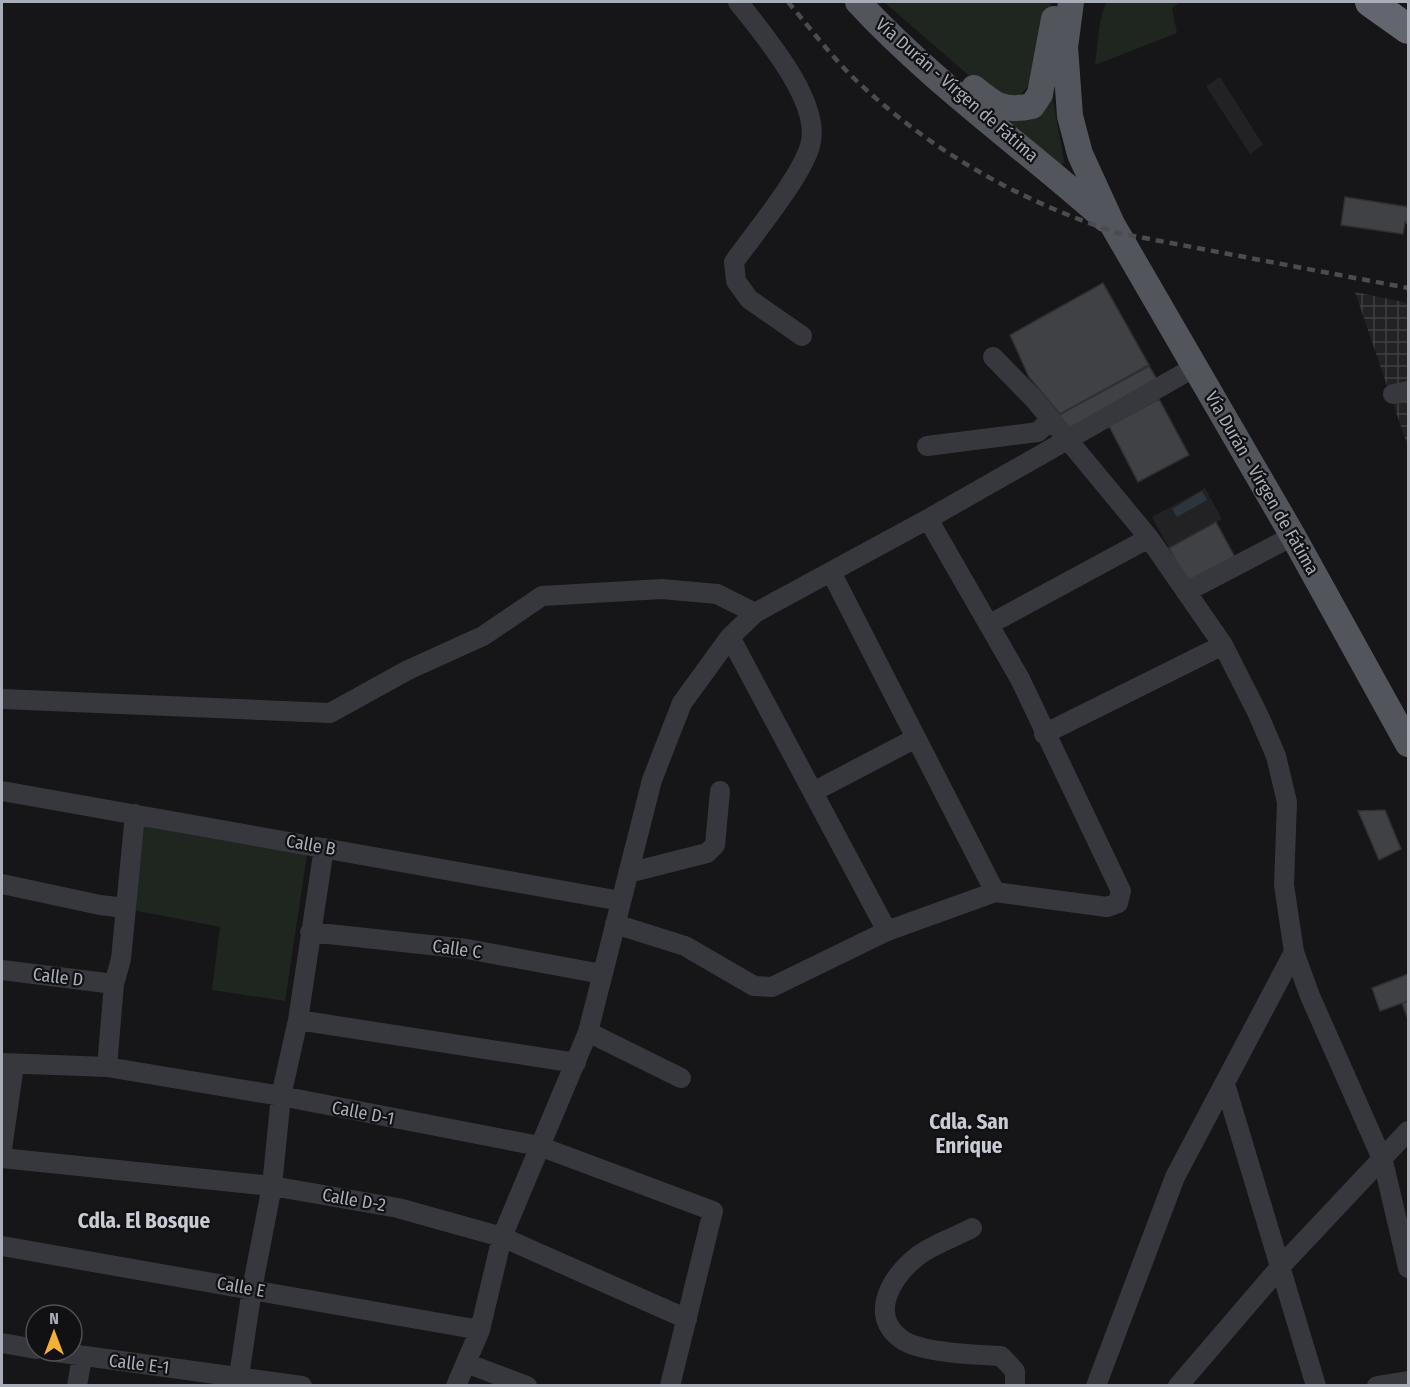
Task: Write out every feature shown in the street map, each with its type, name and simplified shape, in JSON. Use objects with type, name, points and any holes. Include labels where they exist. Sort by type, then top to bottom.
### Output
[{"type":"highway","points":[[1370,2],[1408,29]]},
{"type":"main road","name":"Vía Durán - Vírgen de Fátima","points":[[858,2],[901,45],[1112,224]]},
{"type":"main road","name":"Vía Durán - Vírgen de Fátima","points":[[1070,2],[1065,47],[1066,83],[1070,116],[1080,154],[1112,224],[1293,536],[1408,744]]},
{"type":"main road","points":[[901,45],[917,45],[932,53],[993,104],[1012,110],[1032,106],[1040,94],[1055,16],[1070,2]]},
{"type":"street","points":[[738,2],[785,62],[810,116],[811,145],[800,168],[734,262],[736,281],[749,299],[802,336]]},
{"type":"street","points":[[993,357],[1050,420],[1149,538],[1223,645],[1258,714],[1284,783],[1287,802],[1284,885],[1294,952],[1310,996],[1383,1161],[1408,1268]]},
{"type":"street","points":[[456,1386],[480,1329],[502,1236],[588,1032],[652,780],[682,703],[730,637],[756,613],[928,519],[1195,367]]},
{"type":"street","points":[[927,446],[1038,432],[1050,420]]},
{"type":"street","points":[[615,924],[668,939],[754,986],[772,987],[887,931],[995,892],[1107,907],[1119,903],[1121,891],[1044,734],[1020,679],[928,519]]},
{"type":"street","points":[[1186,592],[1293,536]]},
{"type":"street","points":[[990,624],[1149,538]]},
{"type":"street","points":[[831,572],[995,892]]},
{"type":"street","points":[[3,699],[330,713],[408,670],[483,636],[542,596],[662,589],[717,594],[756,613]]},
{"type":"street","points":[[730,637],[887,931]]},
{"type":"street","points":[[1044,734],[1223,645]]},
{"type":"street","points":[[813,792],[916,738]]},
{"type":"street","name":"Calle B","points":[[2,791],[621,901]]},
{"type":"street","points":[[628,873],[707,853],[715,844],[720,791]]},
{"type":"street","points":[[107,1067],[114,984],[122,959],[135,814]]},
{"type":"street","points":[[239,1376],[252,1288],[272,1186],[281,1096],[298,1020],[324,848]]},
{"type":"street","points":[[2,884],[100,905],[125,908]]},
{"type":"street","name":"Calle C","points":[[310,932],[467,949],[602,974]]},
{"type":"street","points":[[1096,1386],[1175,1177],[1294,952]]},
{"type":"street","name":"Calle D","points":[[2,969],[114,984]]},
{"type":"street","points":[[298,1020],[576,1063]]},
{"type":"street","points":[[588,1032],[681,1078]]},
{"type":"street","points":[[2,1149],[8,1064]]},
{"type":"street","name":"Calle D-1","points":[[8,1064],[107,1067],[281,1096],[539,1146],[713,1211],[687,1319]]},
{"type":"street","points":[[1225,1084],[1316,1386]]},
{"type":"street","points":[[1182,1384],[1281,1266],[1383,1161],[1408,1131]]},
{"type":"street","name":"Calle D-2","points":[[2,1158],[272,1186],[398,1208],[502,1236],[687,1319]]},
{"type":"street","points":[[972,1228],[918,1256],[888,1287],[884,1300],[885,1315],[891,1329],[902,1340],[957,1355],[1001,1356],[1015,1371],[1015,1386]]},
{"type":"street","name":"Calle E","points":[[2,1246],[480,1329]]},
{"type":"street","points":[[670,1386],[687,1319]]},
{"type":"street","points":[[2,1343],[24,1347]]},
{"type":"street","name":"Calle E-1","points":[[84,1357],[302,1386]]},
{"type":"street","points":[[77,1386],[81,1363]]},
{"type":"street","points":[[466,1363],[527,1386]]},
{"type":"street","points":[[1377,1386],[1408,1381]]},
{"type":"shaded area","points":[[884,2],[1051,2],[1033,78],[1020,95],[1010,97],[989,93]]},
{"type":"shaded area","points":[[1106,2],[1181,2],[1172,8],[1177,33],[1095,65],[1100,22]]},
{"type":"shaded area","points":[[1220,77],[1263,145],[1250,154],[1206,86]]},
{"type":"shaded area","points":[[1050,83],[1064,161],[1062,167],[998,113]]},
{"type":"shaded area","points":[[1355,292],[1408,303],[1408,447]]},
{"type":"shaded area","points":[[1205,488],[1222,519],[1169,548],[1152,517]]},
{"type":"shaded area","points":[[1202,491],[1207,500],[1177,517],[1172,509]]},
{"type":"shaded area","points":[[144,820],[308,848],[285,1001],[212,990],[220,927],[133,910]]},
{"type":"building","points":[[1345,197],[1408,207],[1408,223],[1405,222],[1403,234],[1341,225]]},
{"type":"building","points":[[1103,283],[1149,365],[1060,414],[1029,377],[1010,335]]},
{"type":"building","points":[[1149,366],[1158,381],[1070,430],[1059,415]]},
{"type":"building","points":[[1159,399],[1189,455],[1138,482],[1109,426]]},
{"type":"building","points":[[1216,522],[1237,561],[1189,585],[1169,548]]},
{"type":"building","points":[[1385,810],[1401,849],[1379,860],[1358,811]]},
{"type":"building","points":[[1408,974],[1408,1001],[1380,1011],[1372,988]]},
{"type":"building","points":[[1408,1001],[1408,1020],[1402,1003]]},
{"type":"railway","points":[[788,2],[822,44],[860,84],[888,109],[918,132],[981,173],[1048,206],[1118,233],[1408,288]]},
{"type":"district","name":"Cdla. San Enrique","points":[[969,1134]]},
{"type":"district","name":"Cdla. El Bosque","points":[[144,1221]]}]
